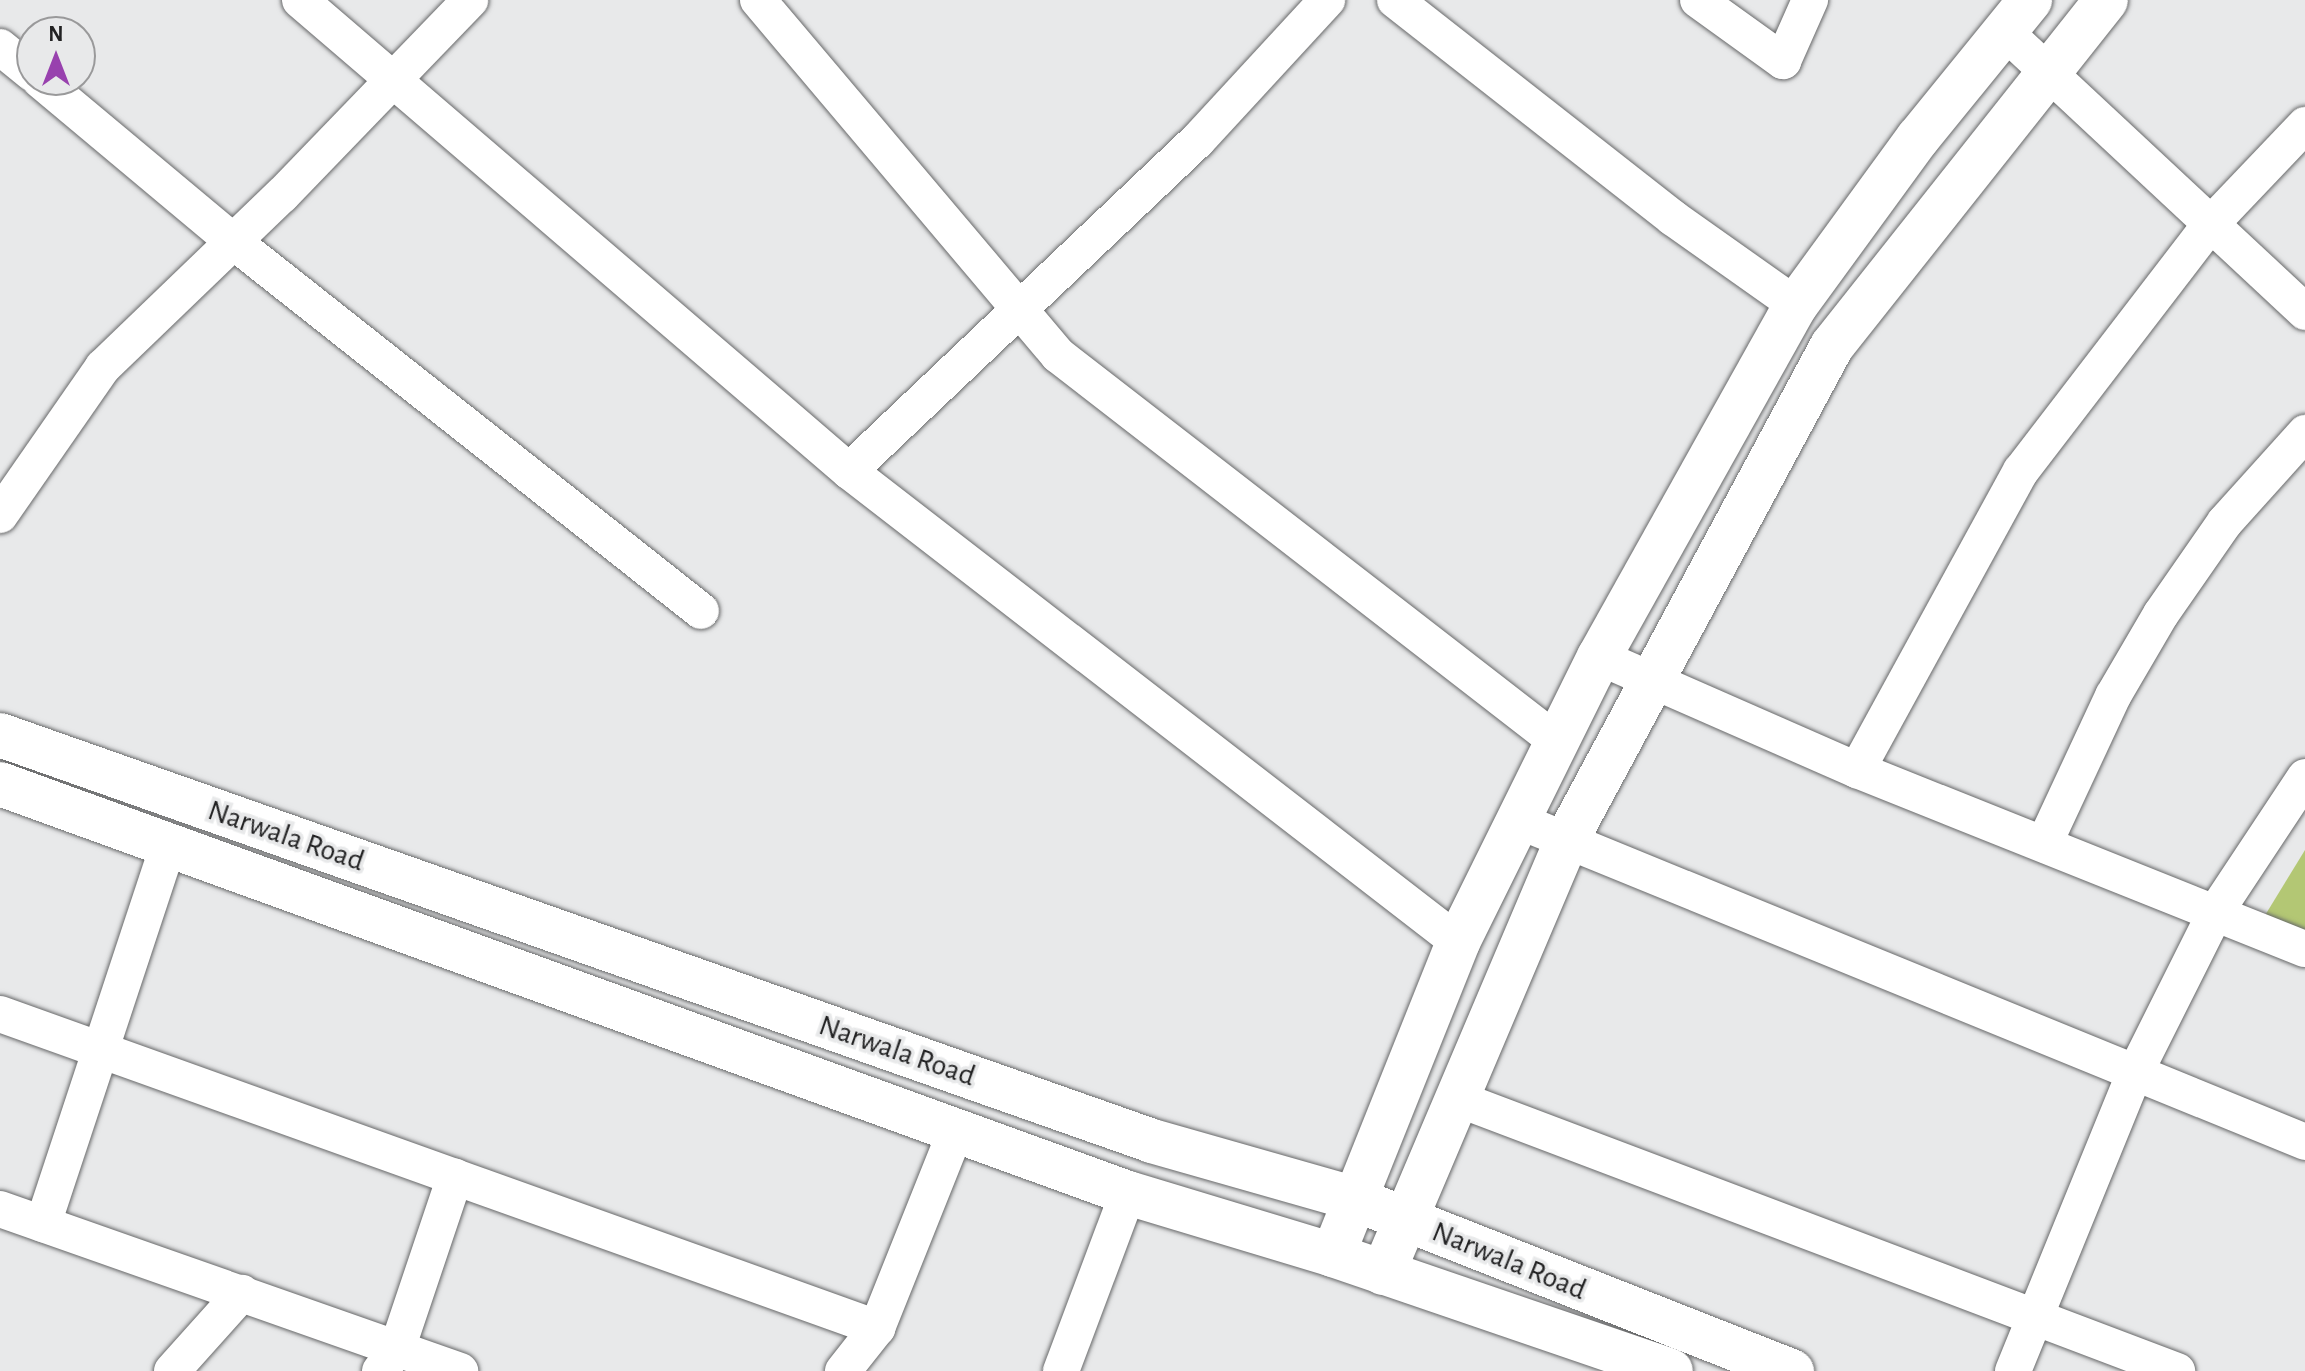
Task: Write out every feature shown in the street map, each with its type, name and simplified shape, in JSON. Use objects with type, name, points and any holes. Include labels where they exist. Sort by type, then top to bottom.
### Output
[{"type":"main road","points":[[1383,1273],[1566,841],[1832,346],[2106,0]]},
{"type":"main road","points":[[1333,1255],[1352,1198],[1458,942],[1519,821],[1555,740],[1599,657],[1796,305],[2017,16]]},
{"type":"main road","name":"Narwala Road","points":[[0,735],[1152,1141],[1352,1198],[1792,1371]]},
{"type":"main road","name":"Narwala Road","points":[[0,784],[1128,1193],[1333,1255],[1671,1371]]},
{"type":"street","points":[[300,0],[849,471],[1458,942]]},
{"type":"street","points":[[0,515],[103,367],[234,242],[392,76],[470,0]]},
{"type":"street","points":[[758,0],[1058,355],[1555,740]]},
{"type":"street","points":[[849,471],[1018,306],[1197,141],[1327,0]]},
{"type":"street","points":[[1395,0],[1673,218],[1796,305]]},
{"type":"street","points":[[1698,0],[1783,61],[1810,0]]},
{"type":"street","points":[[2017,16],[2048,74],[2208,227],[2305,312]]},
{"type":"street","points":[[0,47],[16,60]]},
{"type":"street","points":[[59,96],[234,242],[701,611]]},
{"type":"street","points":[[1857,770],[2021,471],[2208,227],[2305,125]]},
{"type":"street","points":[[2044,844],[2113,696],[2161,614],[2225,522],[2305,433]]},
{"type":"street","points":[[1599,657],[1857,770],[2305,949]]},
{"type":"street","points":[[2013,1371],[2134,1075],[2215,913],[2305,777]]},
{"type":"street","points":[[1519,821],[2134,1075],[2305,1142]]},
{"type":"street","points":[[43,1224],[169,844]]},
{"type":"street","points":[[0,1014],[877,1328]]},
{"type":"street","points":[[1458,1099],[2177,1371]]},
{"type":"street","points":[[843,1371],[877,1328],[956,1130]]},
{"type":"street","points":[[388,1360],[455,1177]]},
{"type":"street","points":[[1061,1371],[1128,1193]]},
{"type":"street","points":[[0,1209],[242,1293],[388,1360],[460,1371]]},
{"type":"street","points":[[172,1371],[242,1293]]},
{"type":"green space","points":[[2305,850],[2305,934],[2264,917]]}]
